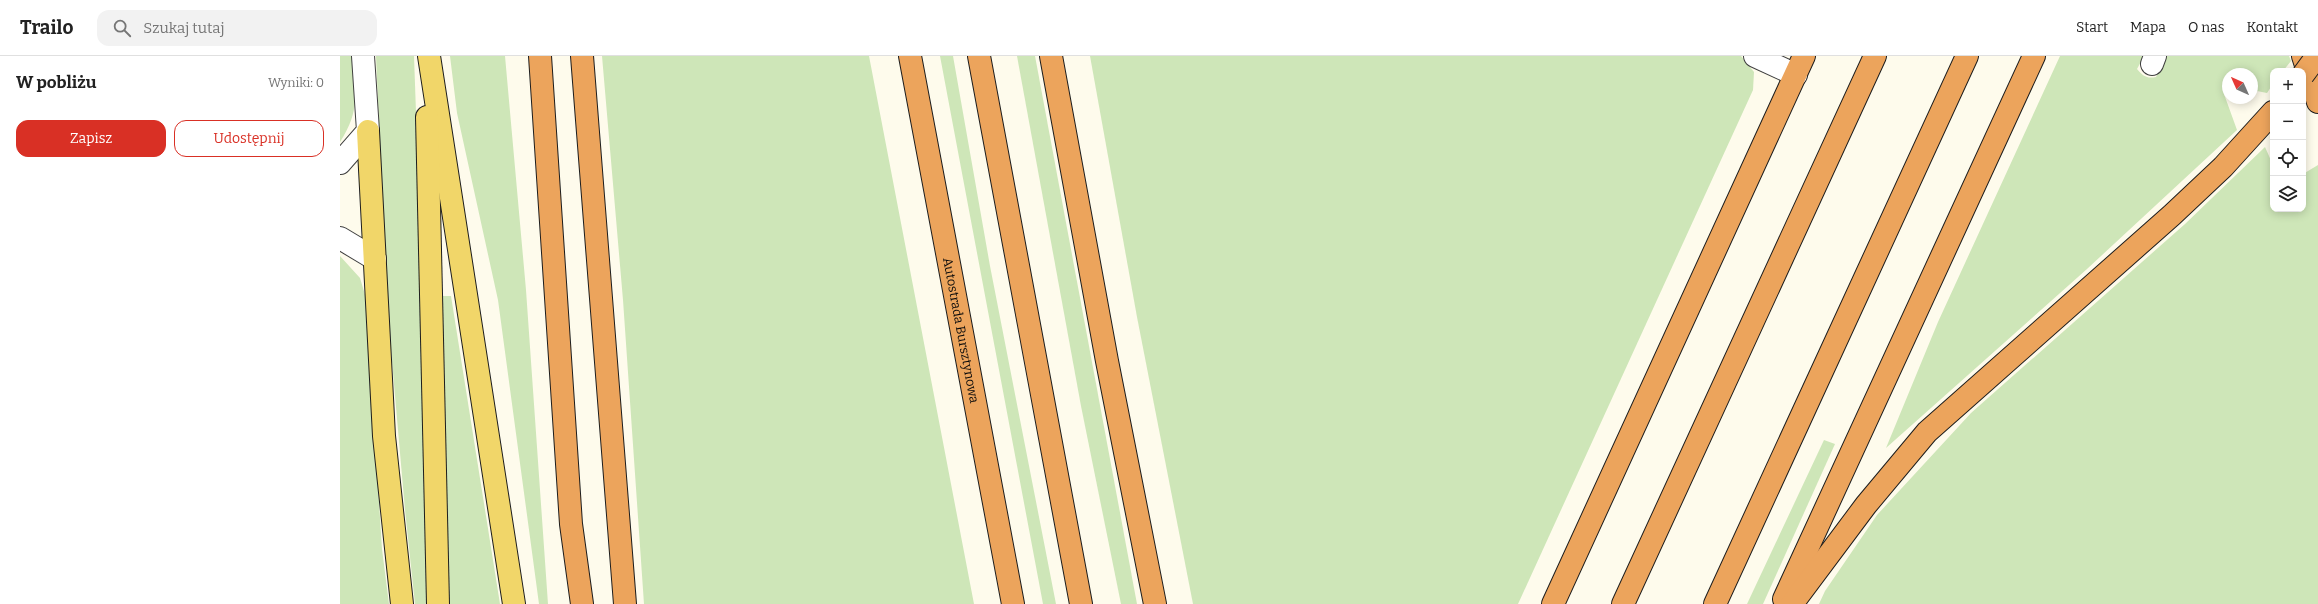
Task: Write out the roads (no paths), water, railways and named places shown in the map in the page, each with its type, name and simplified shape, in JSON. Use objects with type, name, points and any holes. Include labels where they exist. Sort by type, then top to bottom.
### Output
[{"type":"highway","points":[[540,56],[571,524],[582,604]]},
{"type":"highway","points":[[582,56],[625,604]]},
{"type":"highway","name":"Autostrada Bursztynowa","points":[[910,56],[1013,604]]},
{"type":"highway","points":[[980,56],[1082,604]]},
{"type":"highway","points":[[1051,56],[1107,361],[1155,604]]},
{"type":"highway","points":[[1623,604],[1875,56]]},
{"type":"highway","points":[[1715,604],[1967,56]]},
{"type":"highway","points":[[1782,604],[2034,56]]},
{"type":"highway","points":[[2303,56],[2316,98]]},
{"type":"highway","points":[[2313,56],[2316,98]]},
{"type":"highway","points":[[2306,71],[2317,56]]},
{"type":"highway","points":[[1553,604],[1800,65]]},
{"type":"highway","points":[[1792,604],[1866,505],[1927,432],[2172,215],[2223,167],[2270,115]]},
{"type":"main road","points":[[428,56],[438,604]]},
{"type":"main road","points":[[428,56],[514,604]]},
{"type":"main road","points":[[368,131],[384,436],[402,604]]},
{"type":"street","points":[[340,163],[345,160],[368,131],[363,56]]},
{"type":"street","points":[[1755,56],[1800,65]]},
{"type":"street","points":[[340,238],[375,259]]}]
